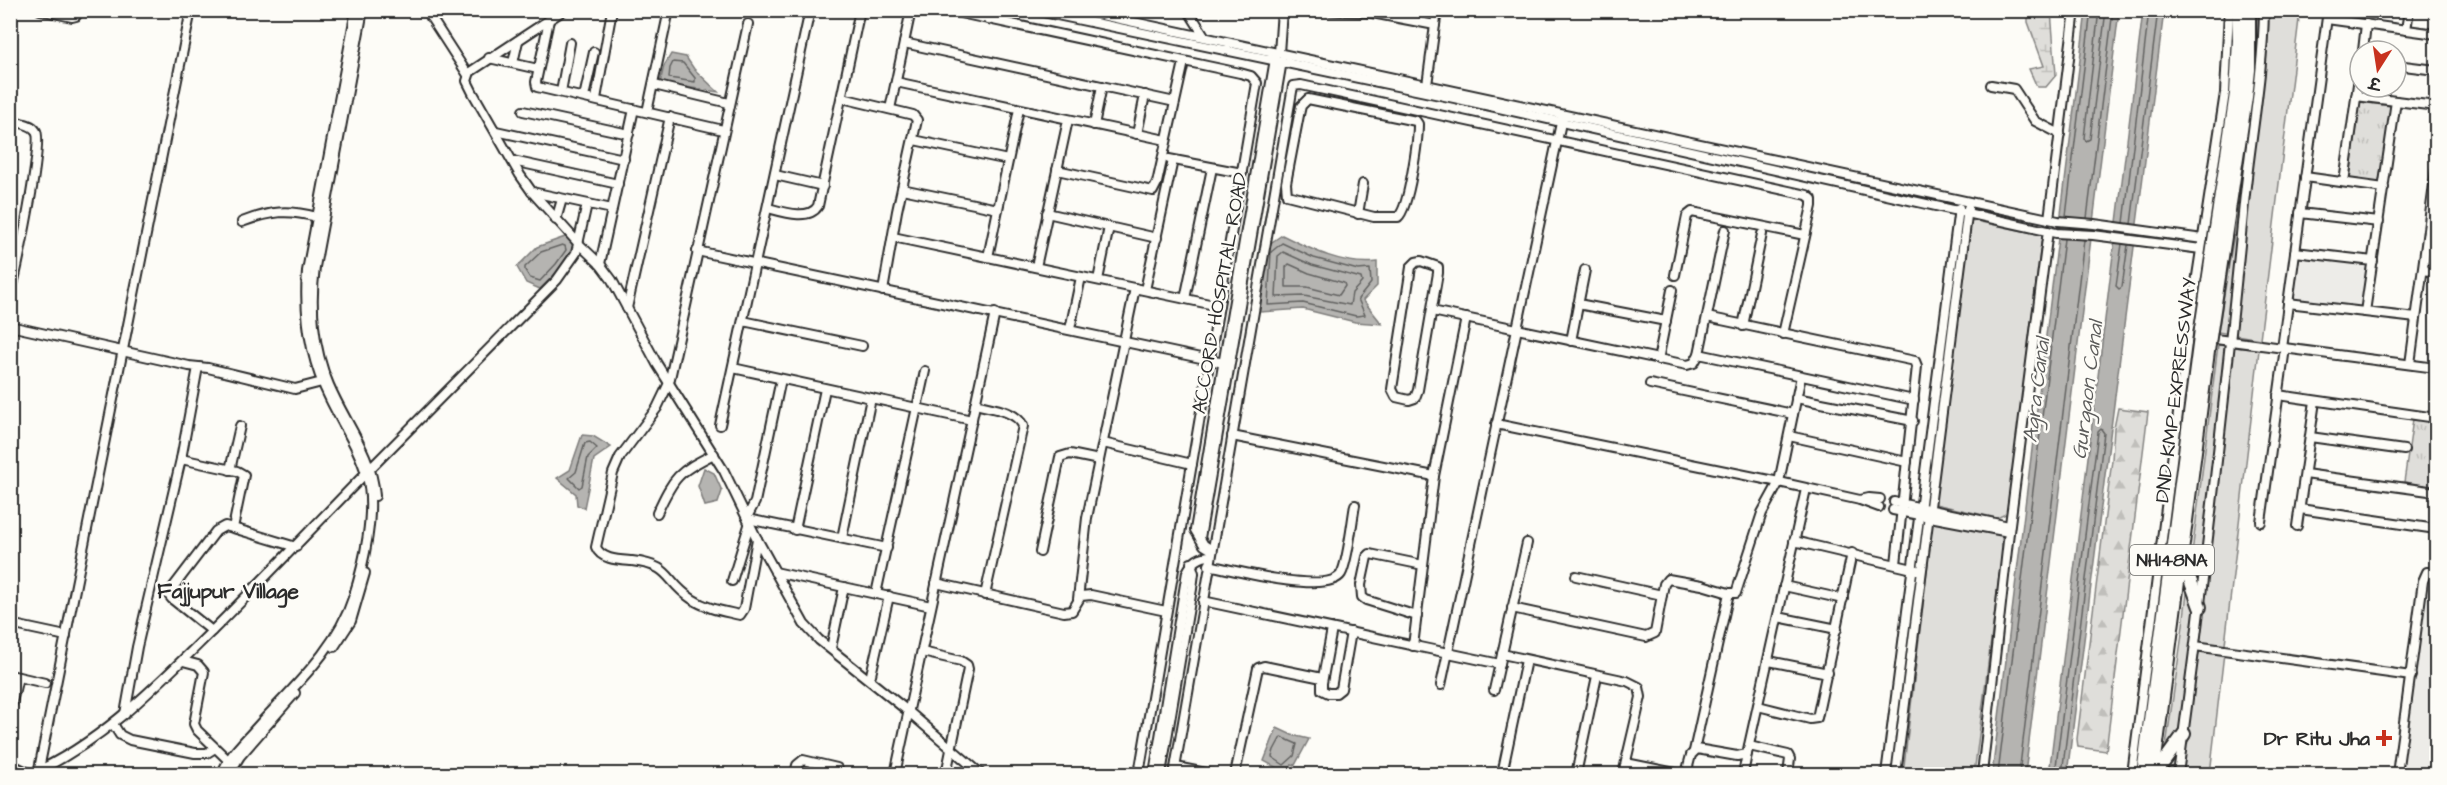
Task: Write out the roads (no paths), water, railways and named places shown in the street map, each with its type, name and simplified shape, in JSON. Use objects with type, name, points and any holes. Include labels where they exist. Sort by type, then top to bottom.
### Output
[{"type":"highway","name":"DND KMP EXPRESSWAY","points":[[2143,774],[2206,330],[2236,94],[2238,10]]},
{"type":"highway","name":"DND KMP EXPRESSWAY","points":[[2206,330],[2246,97],[2249,70],[2249,10]]},
{"type":"highway","name":"DND KMP EXPRESSWAY","points":[[2154,774],[2182,559],[2204,344]]},
{"type":"highway","points":[[2182,559],[2200,607]]},
{"type":"highway","points":[[2154,774],[2184,734]]},
{"type":"street","points":[[40,10],[72,17],[76,16],[79,10]]},
{"type":"street","points":[[35,774],[66,636],[190,10]]},
{"type":"street","points":[[222,774],[228,760],[327,647],[347,615],[358,579],[368,524],[370,500],[368,471],[322,382],[311,342],[306,302],[307,271],[356,10]]},
{"type":"street","points":[[229,774],[240,756],[334,647],[351,621],[362,583],[374,521],[375,501],[368,471],[323,370],[312,300],[315,267],[363,10]]},
{"type":"street","points":[[426,10],[468,75],[468,84],[532,192],[600,264],[714,454],[804,624],[981,774]]},
{"type":"street","points":[[468,75],[489,58],[564,10]]},
{"type":"street","points":[[596,99],[612,10]]},
{"type":"street","points":[[647,112],[669,10]]},
{"type":"street","points":[[720,425],[810,10]]},
{"type":"street","points":[[768,208],[807,215],[818,206],[860,10]]},
{"type":"street","points":[[890,109],[911,10]]},
{"type":"street","points":[[946,10],[1240,73],[1256,79],[1257,87],[1211,361],[1139,774]]},
{"type":"street","points":[[1033,10],[1278,63],[1562,118],[2054,220],[2203,239]]},
{"type":"street","points":[[1078,10],[1427,85],[2052,232],[2201,249]]},
{"type":"street","points":[[1188,10],[1205,37]]},
{"type":"street","points":[[1211,553],[1200,538],[1280,53],[1282,10]]},
{"type":"street","points":[[1316,10],[1367,12],[1435,25]]},
{"type":"street","points":[[1427,85],[1437,10]]},
{"type":"street","points":[[2054,220],[2060,134],[2075,10]]},
{"type":"street","points":[[2132,774],[2188,335],[2225,93],[2229,10]]},
{"type":"street","points":[[2178,774],[2231,340],[2246,178],[2263,52],[2264,10]]},
{"type":"street","points":[[2406,30],[2409,10]]},
{"type":"street","points":[[2261,522],[2327,15],[2366,24],[2436,34]]},
{"type":"street","points":[[549,20],[538,69],[537,87],[723,130]]},
{"type":"street","points":[[748,24],[669,382],[652,417],[620,457],[613,473],[599,530],[597,550],[607,557],[658,566],[678,588],[694,601],[710,608],[740,615],[744,609],[757,539]]},
{"type":"street","points":[[2364,39],[2366,24]]},
{"type":"street","points":[[513,63],[518,41]]},
{"type":"street","points":[[561,92],[570,43]]},
{"type":"street","points":[[904,43],[1174,102]]},
{"type":"street","points":[[584,97],[594,52]]},
{"type":"street","points":[[489,58],[538,69]]},
{"type":"street","points":[[1057,170],[1153,191],[1163,158],[1184,62]]},
{"type":"street","name":"ACCORD HOSPITAL ROAD","points":[[1200,538],[1196,530],[1278,63]]},
{"type":"street","points":[[2408,66],[2436,70]]},
{"type":"street","points":[[896,82],[1166,140]]},
{"type":"street","points":[[1991,84],[2014,89],[2035,121],[2060,134]]},
{"type":"street","points":[[1211,774],[1175,771],[1290,90],[1294,85],[1807,195],[1813,202],[1783,334]]},
{"type":"street","points":[[654,86],[729,103]]},
{"type":"street","points":[[1094,125],[1102,86]]},
{"type":"street","points":[[1137,134],[1145,95]]},
{"type":"street","points":[[842,98],[890,109],[916,118],[917,125],[902,189],[883,291]]},
{"type":"street","points":[[1312,99],[1366,112],[1416,121],[1418,128],[1414,162],[1402,213],[1398,217],[1387,219],[1290,198],[1285,189],[1299,115],[1304,102],[1312,99]]},
{"type":"street","points":[[2344,182],[2356,99]]},
{"type":"street","points":[[2380,99],[2436,106]]},
{"type":"street","points":[[1366,112],[1368,100]]},
{"type":"street","points":[[2366,312],[2396,101]]},
{"type":"street","points":[[600,264],[634,109]]},
{"type":"street","points":[[988,257],[1019,109]]},
{"type":"street","points":[[523,111],[629,134]]},
{"type":"street","points":[[627,308],[670,117]]},
{"type":"street","points":[[1441,685],[1562,118]]},
{"type":"street","points":[[1036,267],[1068,120]]},
{"type":"street","points":[[10,121],[31,126],[39,137],[35,173],[10,296]]},
{"type":"street","points":[[496,131],[624,159]]},
{"type":"street","points":[[914,140],[1008,160]]},
{"type":"street","points":[[1163,158],[1242,174]]},
{"type":"street","points":[[1145,290],[1173,160]]},
{"type":"street","points":[[513,161],[618,184]]},
{"type":"street","points":[[1185,299],[1212,168]]},
{"type":"street","points":[[2410,364],[2435,196],[2436,170]]},
{"type":"street","points":[[775,175],[823,186]]},
{"type":"street","points":[[2305,177],[2384,188]]},
{"type":"street","points":[[1358,214],[1363,184]]},
{"type":"street","points":[[902,189],[998,209]]},
{"type":"street","points":[[532,192],[612,209]]},
{"type":"street","points":[[556,220],[562,199]]},
{"type":"street","points":[[1896,774],[1922,571],[1924,512],[1960,200]]},
{"type":"street","points":[[1886,774],[1912,569],[1924,512],[1969,202]]},
{"type":"street","points":[[10,765],[35,774],[85,746],[125,714],[183,661],[550,287],[572,260],[579,244],[587,204]]},
{"type":"street","points":[[242,222],[287,211],[317,217]]},
{"type":"street","points":[[1675,275],[1687,216],[1692,212],[1805,235]]},
{"type":"street","points":[[1047,213],[1157,238]]},
{"type":"street","points":[[2300,213],[2379,222]]},
{"type":"street","points":[[1098,280],[1109,227]]},
{"type":"street","points":[[1432,310],[1687,365],[1694,363],[1699,354],[1725,230]]},
{"type":"street","points":[[1982,774],[2009,529],[2052,232]]},
{"type":"street","points":[[1743,326],[1762,234]]},
{"type":"street","points":[[893,237],[1219,306]]},
{"type":"street","points":[[697,251],[1224,363]]},
{"type":"street","points":[[2295,252],[2373,261]]},
{"type":"street","points":[[1416,262],[1427,262],[1438,267],[1432,310],[1416,395],[1413,400],[1396,397],[1392,389],[1396,357],[1411,267],[1416,262]]},
{"type":"street","points":[[1571,341],[1585,270]]},
{"type":"street","points":[[2423,270],[2436,272]]},
{"type":"street","points":[[1070,329],[1081,277]]},
{"type":"street","points":[[936,583],[1064,612],[1072,611],[1078,599],[1085,532],[1135,288]]},
{"type":"street","points":[[1658,360],[1672,290]]},
{"type":"street","points":[[2288,303],[2416,318]]},
{"type":"street","points":[[1578,304],[1666,321]]},
{"type":"street","points":[[895,774],[995,313]]},
{"type":"street","points":[[1707,317],[1912,360],[1917,366],[1907,462],[1898,507],[1896,564]]},
{"type":"street","points":[[1413,646],[1434,476],[1466,318]]},
{"type":"street","points":[[743,321],[861,346]]},
{"type":"street","points":[[10,326],[294,389],[322,382]]},
{"type":"street","points":[[2188,335],[2436,368]]},
{"type":"street","points":[[1699,354],[1914,400]]},
{"type":"street","points":[[125,714],[136,647],[181,459],[198,367]]},
{"type":"street","points":[[732,368],[972,420]]},
{"type":"street","points":[[876,594],[925,371]]},
{"type":"street","points":[[1512,608],[1646,637],[1655,633],[1666,580],[1672,579],[1702,585],[1729,593],[1736,592],[1762,513],[1779,482],[1801,376]]},
{"type":"street","points":[[732,581],[748,519],[755,502],[781,379]]},
{"type":"street","points":[[1650,384],[1793,414]]},
{"type":"street","points":[[795,530],[825,389]]},
{"type":"street","points":[[2278,396],[2436,418]]},
{"type":"street","points":[[842,538],[871,398]]},
{"type":"street","points":[[1796,398],[1912,421]]},
{"type":"street","points":[[2297,526],[2315,400]]},
{"type":"street","points":[[975,404],[1010,414],[1017,418],[1023,426],[986,595]]},
{"type":"street","points":[[1496,424],[1880,503]]},
{"type":"street","points":[[230,470],[240,426]]},
{"type":"street","points":[[1232,436],[1434,476]]},
{"type":"street","points":[[1789,436],[1907,462]]},
{"type":"street","points":[[2310,438],[2404,450]]},
{"type":"street","points":[[1103,443],[1192,464]]},
{"type":"street","points":[[657,513],[675,478],[687,467],[714,454]]},
{"type":"street","points":[[1040,552],[1060,457],[1070,454],[1099,460]]},
{"type":"street","points":[[181,459],[244,475],[233,528]]},
{"type":"street","points":[[2305,474],[2436,492]]},
{"type":"street","points":[[1743,774],[1806,489]]},
{"type":"street","points":[[1209,566],[1286,580],[1326,583],[1333,581],[1342,570],[1355,505]]},
{"type":"street","points":[[1898,507],[2009,529]]},
{"type":"street","points":[[2300,509],[2436,528]]},
{"type":"street","points":[[748,519],[887,548]]},
{"type":"street","points":[[212,631],[171,599],[169,591],[216,531],[225,526],[296,547]]},
{"type":"street","points":[[1794,541],[1922,571]]},
{"type":"street","points":[[1494,690],[1527,543]]},
{"type":"street","points":[[1154,774],[1187,572],[1191,563],[1211,553]]},
{"type":"street","points":[[1417,616],[1366,600],[1362,597],[1361,585],[1367,557],[1370,554],[1424,565]]},
{"type":"street","points":[[1758,706],[1814,720],[1819,713],[1852,554]]},
{"type":"street","points":[[1161,774],[1192,589],[1194,573],[1191,563]]},
{"type":"street","points":[[775,572],[931,606]]},
{"type":"street","points":[[2397,774],[2423,581],[2427,572],[2436,572]]},
{"type":"street","points":[[1576,576],[1662,595]]},
{"type":"street","points":[[1784,586],[1843,598]]},
{"type":"street","points":[[831,648],[844,587]]},
{"type":"street","points":[[1686,774],[1694,751],[1729,593]]},
{"type":"street","points":[[1078,599],[1086,595],[1097,595],[1166,611]]},
{"type":"street","points":[[870,680],[889,596]]},
{"type":"street","points":[[1203,601],[1500,664]]},
{"type":"street","points":[[1778,616],[1837,629]]},
{"type":"street","points":[[10,624],[66,636]]},
{"type":"street","points":[[1332,629],[1322,678],[1322,690],[1332,694],[1339,692],[1351,632]]},
{"type":"street","points":[[2195,646],[2411,676]]},
{"type":"street","points":[[922,652],[961,661],[967,665],[966,682],[946,774]]},
{"type":"street","points":[[1502,654],[1635,683],[1641,691],[1623,774]]},
{"type":"street","points":[[1502,774],[1526,660]]},
{"type":"street","points":[[183,661],[203,669],[194,724],[197,730],[228,760]]},
{"type":"street","points":[[1769,661],[1828,673]]},
{"type":"street","points":[[1235,774],[1258,668],[1264,666],[1322,678]]},
{"type":"street","points":[[10,711],[14,676],[45,683]]},
{"type":"street","points":[[1576,774],[1597,676]]},
{"type":"street","points":[[113,724],[120,735],[130,740],[195,753],[207,753],[215,748]]},
{"type":"street","points":[[1694,751],[1701,748],[1737,756],[1748,750],[1788,755],[1790,759],[1788,774]]},
{"type":"street","points":[[795,774],[797,765],[803,760],[837,768],[840,774]]},
{"type":"street","points":[[1626,763],[1680,774]]},
{"type":"water","points":[[2086,11],[2119,11],[2025,774],[1992,774]]},
{"type":"water","points":[[2143,11],[2164,11],[2067,774],[2049,774]]},
{"type":"water","points":[[671,54],[686,57],[694,69],[718,92],[660,83],[664,66]]},
{"type":"water","points":[[1282,235],[1340,259],[1352,262],[1377,262],[1377,286],[1363,300],[1382,324],[1355,322],[1303,309],[1260,312],[1265,247]]},
{"type":"water","points":[[568,236],[575,246],[561,268],[540,289],[526,283],[517,267],[537,247]]},
{"type":"water","points":[[582,435],[593,436],[611,447],[594,459],[584,508],[577,505],[576,494],[557,478],[570,470]]},
{"type":"water","points":[[704,468],[714,473],[722,491],[718,503],[705,506],[698,486]]},
{"type":"water","points":[[1277,728],[1309,739],[1288,774],[1264,761]]},
{"type":"place","name":"Dr Ritu Jha","points":[[2384,738]]},
{"type":"district","name":"Fajjupur Village","points":[[228,591]]},
{"type":"water label","name":"Agra Canal","points":[[2036,390]]},
{"type":"water label","name":"Gurgaon Canal","points":[[2087,390]]}]
